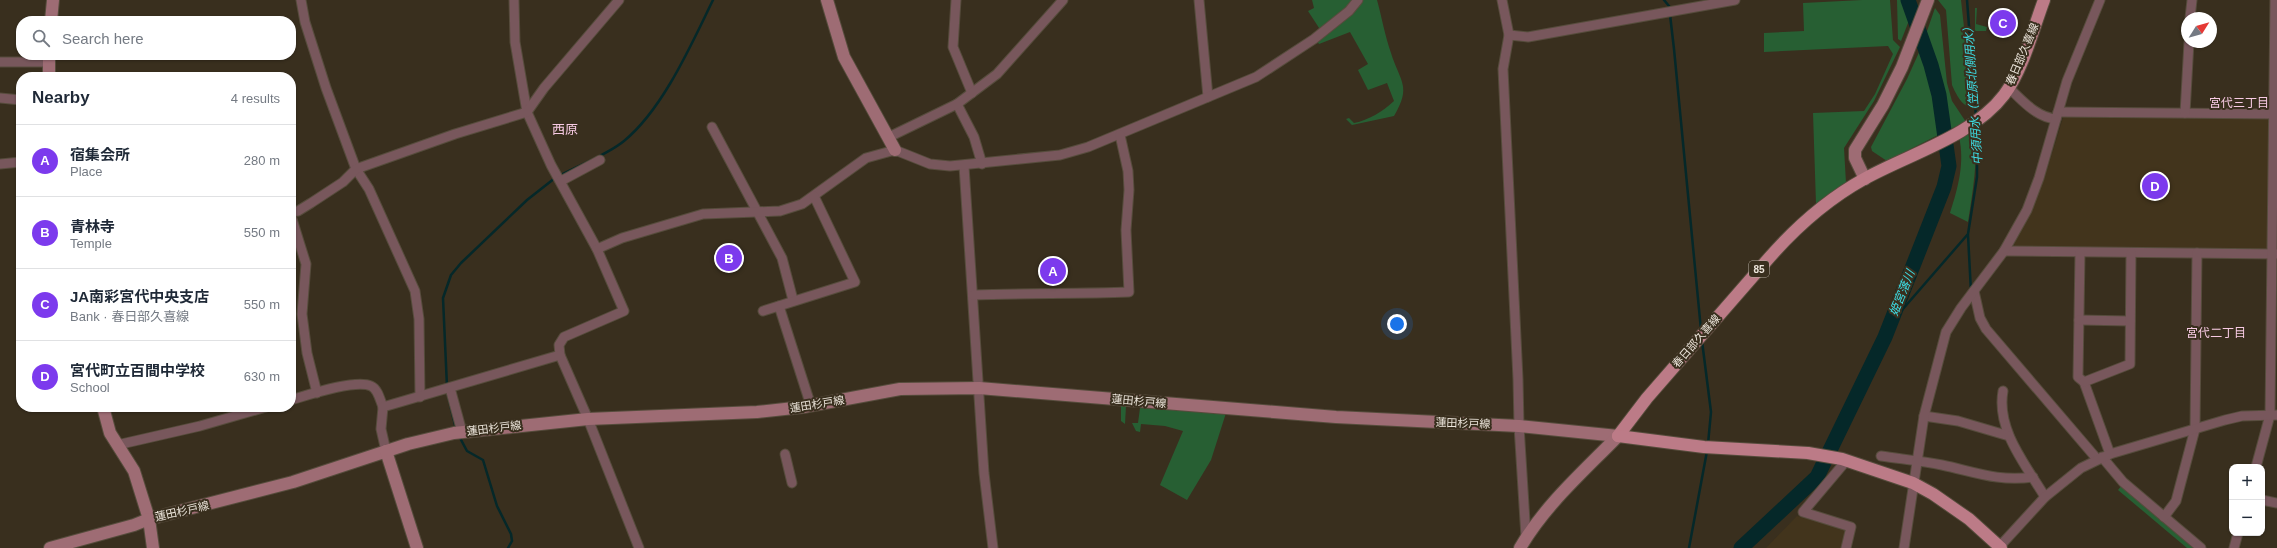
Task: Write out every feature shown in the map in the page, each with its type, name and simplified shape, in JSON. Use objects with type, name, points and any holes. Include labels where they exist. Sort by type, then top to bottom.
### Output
[{"type":"main road","points":[[51,16],[53,0]]},
{"type":"main road","points":[[827,0],[844,57],[895,150]]},
{"type":"main road","name":"春日部久喜線","points":[[1618,436],[1647,398],[1788,236],[1838,195],[1865,179],[1935,144],[1984,116],[2009,88],[2016,74],[2044,0]]},
{"type":"main road","points":[[1865,179],[1855,158],[1855,150],[1883,105],[1912,43],[1927,4]]},
{"type":"main road","points":[[48,60],[49,72]]},
{"type":"main road","name":"蓮田杉戸線","points":[[104,412],[110,433],[134,471],[149,519],[293,482],[386,451],[430,438],[462,432],[588,419],[757,412],[811,406],[900,389],[979,388],[1336,417],[1519,426],[1618,436]]},
{"type":"main road","points":[[1520,548],[1526,537],[1568,485],[1618,436],[1704,447],[1808,453],[1844,460],[1913,483],[1953,507],[2000,547]]},
{"type":"main road","points":[[386,451],[417,548]]},
{"type":"main road","points":[[50,548],[134,525],[149,519],[153,548]]},
{"type":"street","points":[[301,0],[324,80],[356,169],[369,189],[415,291],[419,319],[420,397]]},
{"type":"street","points":[[514,0],[515,42],[527,112],[551,165],[562,181],[597,249],[624,311],[564,337],[559,345],[560,355],[588,419],[639,548]]},
{"type":"street","points":[[296,211],[343,182],[356,169],[455,134],[527,112],[544,88],[620,0]]},
{"type":"street","points":[[956,0],[953,47],[972,93]]},
{"type":"street","points":[[889,137],[957,104],[996,74],[1062,0]]},
{"type":"street","points":[[1199,0],[1208,97]]},
{"type":"street","points":[[597,249],[622,238],[703,214],[780,211],[802,204],[850,168],[866,158],[895,150],[930,164],[964,166],[1060,155],[1120,135],[1256,76],[1314,39],[1349,12],[1358,0]]},
{"type":"street","points":[[1502,0],[1509,35],[1503,69],[1519,426],[1526,537]]},
{"type":"street","points":[[1509,35],[1528,36],[1735,0]]},
{"type":"street","points":[[1904,548],[1924,416],[1946,332],[2004,251],[2027,210],[2039,178],[2067,81],[2100,0]]},
{"type":"street","points":[[2191,12],[2192,0]]},
{"type":"street","points":[[2257,464],[2273,415],[2275,0]]},
{"type":"street","points":[[2185,113],[2189,48]]},
{"type":"street","points":[[0,62],[32,60]]},
{"type":"street","points":[[2009,88],[2035,112],[2048,118],[2057,115],[2185,113],[2275,114]]},
{"type":"street","points":[[0,98],[16,100]]},
{"type":"street","points":[[957,104],[974,137],[982,164]]},
{"type":"street","points":[[712,128],[782,258],[793,300]]},
{"type":"street","points":[[973,295],[1041,292],[1072,294],[1129,292],[1126,230],[1129,190],[1128,171],[1120,135]]},
{"type":"street","points":[[562,181],[600,160]]},
{"type":"street","points":[[0,164],[16,162]]},
{"type":"street","points":[[964,166],[984,473],[993,548]]},
{"type":"street","points":[[763,311],[793,300],[855,282],[814,196]]},
{"type":"street","points":[[296,232],[306,264],[302,314],[307,353],[316,393]]},
{"type":"street","points":[[2004,251],[2274,254]]},
{"type":"street","points":[[2080,253],[2078,377],[2084,382],[2103,457]]},
{"type":"street","points":[[2084,382],[2130,364],[2131,253]]},
{"type":"street","points":[[2164,517],[2176,502],[2194,429],[2197,253]]},
{"type":"street","points":[[1974,291],[1980,318],[1986,329],[2103,457],[2123,482],[2201,548]]},
{"type":"street","points":[[779,306],[811,406]]},
{"type":"street","points":[[2079,320],[2130,321]]},
{"type":"street","points":[[383,407],[560,355]]},
{"type":"street","points":[[296,399],[316,393],[365,384],[372,386],[377,391],[383,407],[381,429],[386,451]]},
{"type":"street","points":[[450,388],[462,432]]},
{"type":"street","points":[[2003,391],[2000,404],[2005,428],[2045,497]]},
{"type":"street","points":[[117,445],[200,426],[249,412]]},
{"type":"street","points":[[2000,547],[2045,497],[2071,475],[2103,457],[2242,416],[2273,415]]},
{"type":"street","points":[[1924,416],[1958,421],[2009,436]]},
{"type":"street","points":[[785,454],[792,483]]},
{"type":"street","points":[[1881,456],[1942,465],[1991,478],[2018,480],[2033,477]]},
{"type":"street","points":[[1844,460],[1803,512],[1851,527],[1846,548]]},
{"type":"street","points":[[2265,501],[2277,503]]},
{"type":"street","points":[[2234,548],[2237,536]]},
{"type":"shaded area","points":[[2064,115],[2266,117],[2269,121],[2268,249],[2265,251],[2016,247],[2014,245],[2045,176]]},
{"type":"shaded area","points":[[1797,516],[1844,529],[1845,533],[1841,548],[1766,548]]},
{"type":"green space","points":[[1312,0],[1377,0],[1389,47],[1403,84],[1402,98],[1394,116],[1352,125],[1346,119],[1349,118],[1354,123],[1365,120],[1385,109],[1394,101],[1387,83],[1368,90],[1358,70],[1368,64],[1350,32],[1319,44],[1316,40],[1323,34],[1308,11],[1314,8]]},
{"type":"green space","points":[[1890,0],[1893,40],[1900,47],[1874,101],[1844,148],[1846,183],[1816,204],[1813,113],[1864,111],[1875,94],[1893,54],[1888,46],[1764,52],[1764,33],[1804,31],[1803,3]]},
{"type":"green space","points":[[1897,0],[1904,0],[1910,18],[1901,41],[1898,39]]},
{"type":"green space","points":[[1938,0],[1961,0],[1973,108],[1963,103],[1952,85],[1946,10]]},
{"type":"green space","points":[[1935,8],[1940,15],[1947,83],[1952,101],[1966,122],[1948,130],[1946,109],[1926,34]]},
{"type":"green space","points":[[1975,8],[1977,8],[1976,24],[1987,27],[1986,31],[1975,31]]},
{"type":"green space","points":[[1921,48],[1932,83],[1940,134],[1887,161],[1872,151],[1871,147],[1907,79]]},
{"type":"green space","points":[[1975,128],[1975,163],[1968,222],[1950,213],[1960,175],[1961,147],[1959,137]]},
{"type":"green space","points":[[1121,406],[1126,406],[1125,424],[1121,421]]},
{"type":"green space","points":[[1140,408],[1226,413],[1211,460],[1187,500],[1160,485],[1183,431],[1165,426],[1141,424],[1140,432],[1136,431],[1132,423],[1138,423]]},
{"type":"green space","points":[[2122,485],[2195,548],[2187,548],[2118,490]]},
{"type":"waterway","points":[[559,176],[609,151],[624,141],[638,128],[651,112],[675,75],[713,0]]},
{"type":"waterway","points":[[1664,0],[1669,6],[1674,49],[1701,330]]},
{"type":"waterway","name":"姫宮落川","points":[[1741,548],[1817,477],[1885,337],[1944,187],[1949,166],[1939,95],[1931,65],[1908,0]]},
{"type":"waterway","name":"中須用水（笠原北側用水）","points":[[1967,0],[1976,117]]},
{"type":"waterway","name":"中須用水（笠原北側用水）","points":[[1889,325],[1968,234],[1977,177],[1977,126]]},
{"type":"waterway","points":[[447,387],[443,298],[451,275],[461,263],[527,200],[555,178]]},
{"type":"waterway","points":[[1968,235],[1971,292]]},
{"type":"waterway","points":[[1702,341],[1711,412],[1708,444]]},
{"type":"waterway","points":[[447,392],[456,429]]},
{"type":"waterway","points":[[459,436],[467,451],[483,460],[497,506],[511,534],[512,541],[508,548]]},
{"type":"waterway","points":[[1689,548],[1707,451]]},
{"type":"place","name":"JA南彩宮代中央支店","points":[[2003,23]]},
{"type":"place","name":"宮代町立百間中学校","points":[[2155,186]]},
{"type":"place","name":"青林寺","points":[[729,258]]},
{"type":"place","name":"宿集会所","points":[[1053,271]]},
{"type":"district","name":"宮代三丁目","points":[[2239,103]]},
{"type":"district","name":"西原","points":[[565,129]]},
{"type":"district","name":"宮代二丁目","points":[[2216,333]]}]
